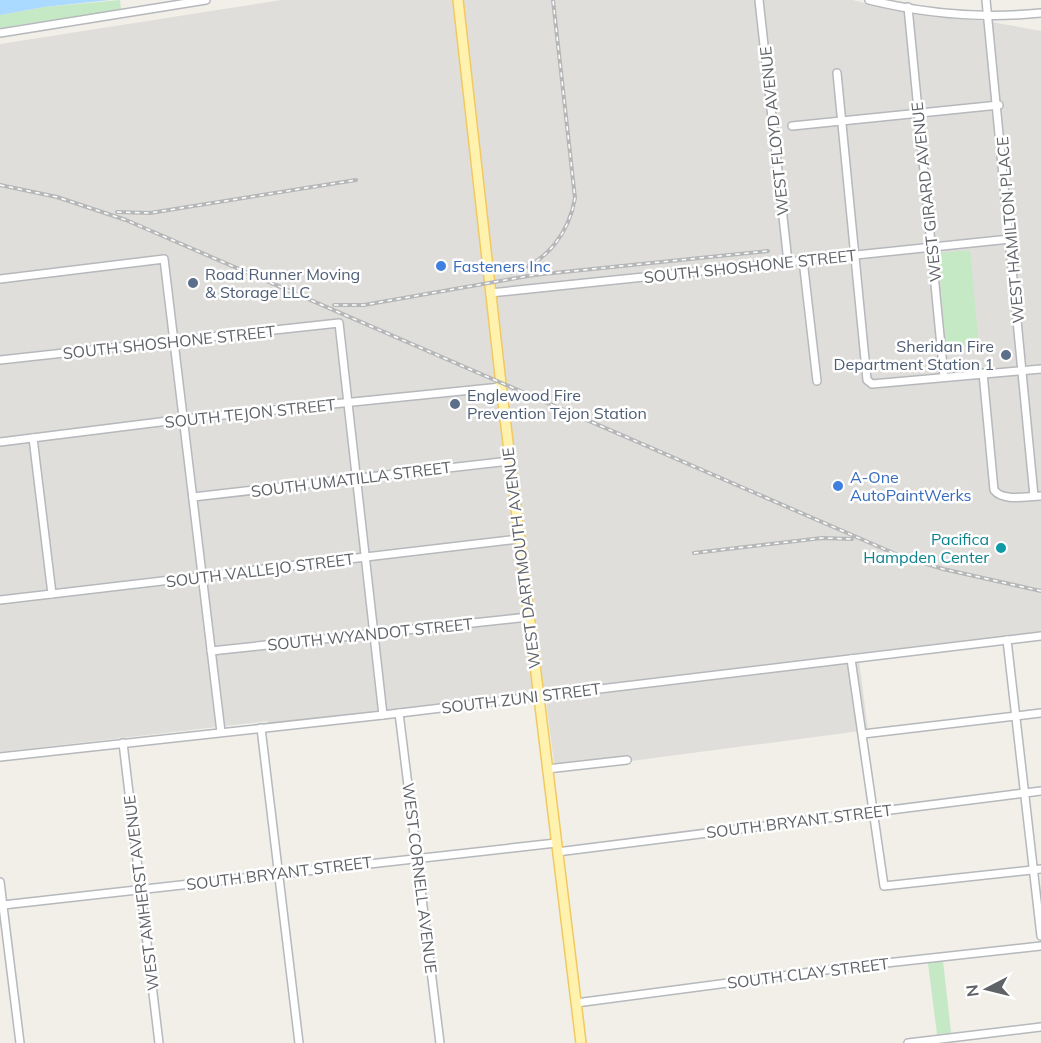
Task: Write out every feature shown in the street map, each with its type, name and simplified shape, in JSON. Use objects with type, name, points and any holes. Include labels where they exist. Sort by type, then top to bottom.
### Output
[{"type":"main road","name":"WEST DARTMOUTH AVENUE","points":[[458,0],[528,616],[581,1043]]},
{"type":"street","points":[[0,33],[206,0]]},
{"type":"street","name":"WEST FLOYD AVENUE","points":[[759,0],[788,262]]},
{"type":"street","points":[[869,0],[948,14],[988,17],[1041,13]]},
{"type":"street","name":"WEST HAMILTON PLACE","points":[[987,4],[999,105],[1023,371],[1038,496]]},
{"type":"street","name":"WEST GIRARD AVENUE","points":[[908,8],[944,377]]},
{"type":"street","points":[[837,73],[869,383],[1041,369]]},
{"type":"street","points":[[792,126],[999,105]]},
{"type":"street","name":"SOUTH SHOSHONE STREET","points":[[490,293],[1010,239]]},
{"type":"street","points":[[0,279],[164,259],[221,732]]},
{"type":"street","points":[[803,261],[817,381]]},
{"type":"street","name":"SOUTH SHOSHONE STREET","points":[[0,360],[339,323],[347,402]]},
{"type":"street","points":[[983,373],[994,490],[1002,496],[1038,496]]},
{"type":"street","name":"SOUTH TEJON STREET","points":[[0,442],[183,419],[501,387]]},
{"type":"street","points":[[347,402],[382,715]]},
{"type":"street","points":[[33,438],[52,594]]},
{"type":"street","name":"SOUTH UMATILLA STREET","points":[[193,497],[510,461]]},
{"type":"street","name":"SOUTH VALLEJO STREET","points":[[0,600],[519,539]]},
{"type":"street","name":"SOUTH WYANDOT STREET","points":[[211,651],[528,616]]},
{"type":"street","name":"SOUTH ZUNI STREET","points":[[0,757],[382,715],[1041,636]]},
{"type":"street","points":[[1007,640],[1024,794],[1037,870],[1041,936]]},
{"type":"street","points":[[851,659],[884,886],[1037,870]]},
{"type":"street","name":"WEST CORNELL AVENUE","points":[[399,713],[440,1043]]},
{"type":"street","points":[[863,734],[1041,713]]},
{"type":"street","points":[[261,728],[299,1043]]},
{"type":"street","name":"WEST AMHERST AVENUE","points":[[123,743],[159,1043]]},
{"type":"street","points":[[547,769],[627,760]]},
{"type":"street","name":"SOUTH BRYANT STREET","points":[[3,905],[418,857],[557,847],[1041,791]]},
{"type":"street","points":[[0,882],[20,1043]]},
{"type":"street","name":"SOUTH CLAY STREET","points":[[576,1003],[842,968],[1041,946]]},
{"type":"street","points":[[908,1043],[1041,1027]]},
{"type":"shaded area","points":[[281,0],[853,0],[892,10],[986,21],[1041,31],[1041,632],[858,653],[868,730],[555,771],[546,700],[270,731],[268,721],[0,752],[0,44]]},
{"type":"green space","points":[[120,0],[121,9],[0,28],[0,15],[44,7]]},
{"type":"green space","points":[[970,250],[979,345],[946,348],[938,253]]},
{"type":"green space","points":[[943,961],[951,1033],[937,1034],[928,963]]},
{"type":"water","points":[[0,0],[110,0],[44,7],[0,15]]},
{"type":"railway","points":[[512,273],[536,262],[546,254],[568,223],[575,198],[553,0]]},
{"type":"railway","points":[[117,212],[150,213],[356,180]]},
{"type":"railway","points":[[0,185],[57,197],[126,220],[898,555],[943,569],[1041,591]]},
{"type":"railway","points":[[334,305],[364,305],[534,275],[768,251]]},
{"type":"railway","points":[[694,553],[822,538],[852,539]]},
{"type":"place","name":"Fasteners Inc","points":[[441,266]]},
{"type":"place","name":"Road Runner Moving & Storage LLC","points":[[193,283]]},
{"type":"place","name":"Sheridan Fire Department Station 1","points":[[1006,355]]},
{"type":"place","name":"Englewood Fire Prevention Tejon Station","points":[[455,404]]},
{"type":"place","name":"A-One AutoPaintWerks","points":[[838,486]]},
{"type":"place","name":"Pacifica Hampden Center","points":[[1001,548]]}]
